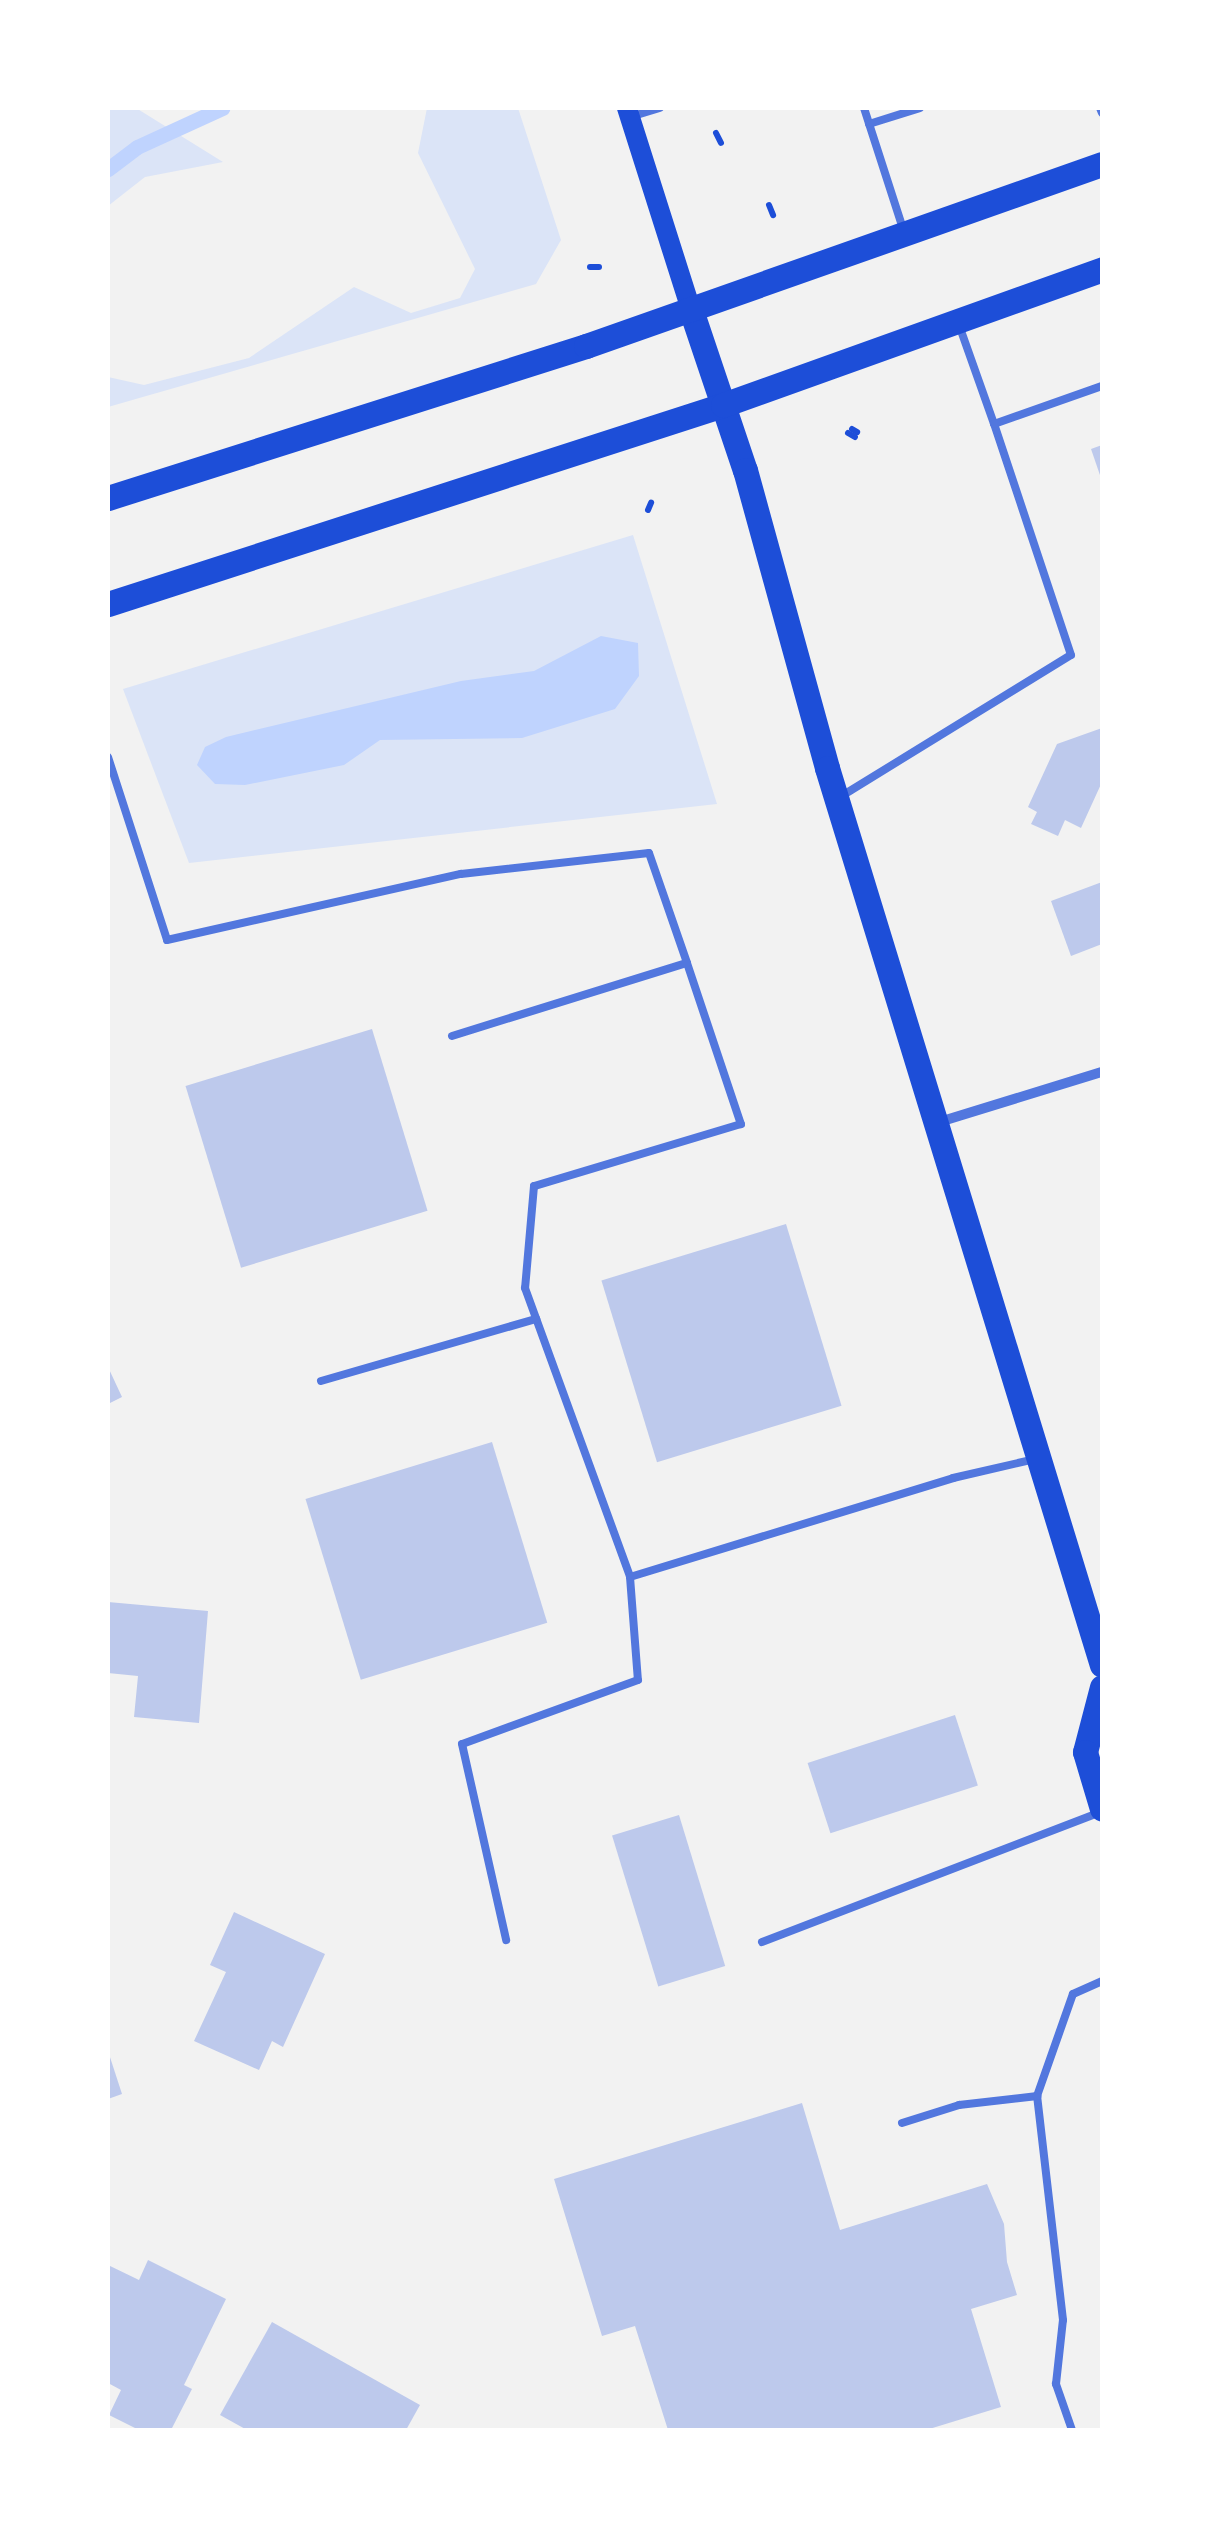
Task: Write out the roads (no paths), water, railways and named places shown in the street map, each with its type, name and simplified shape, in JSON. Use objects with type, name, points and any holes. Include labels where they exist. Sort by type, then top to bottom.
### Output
[{"type":"main road","points":[[628,112],[723,405],[935,1124],[1102,1666]]},
{"type":"main road","points":[[108,498],[691,310],[1102,164]]},
{"type":"main road","points":[[108,604],[723,405],[1102,269]]},
{"type":"main road","points":[[1102,1687],[1085,1752],[1102,1811]]},
{"type":"street","points":[[935,1124],[1102,1072]]},
{"type":"lane","points":[[628,112],[660,108]]},
{"type":"lane","points":[[864,108],[905,236]]},
{"type":"lane","points":[[869,124],[920,108]]},
{"type":"lane","points":[[838,798],[1071,655],[959,323]]},
{"type":"lane","points":[[994,424],[1102,386]]},
{"type":"lane","points":[[108,758],[168,940],[461,874],[649,853],[741,1124],[534,1186],[525,1288],[630,1577],[638,1680],[462,1744],[506,1940]]},
{"type":"lane","points":[[452,1036],[687,964]]},
{"type":"lane","points":[[321,1381],[536,1319]]},
{"type":"lane","points":[[630,1577],[953,1478],[1040,1458]]},
{"type":"lane","points":[[762,1942],[1102,1811]]},
{"type":"lane","points":[[1072,2430],[1056,2384],[1064,2320],[1037,2096],[1073,1994],[1102,1981]]},
{"type":"lane","points":[[902,2123],[959,2105],[1037,2096]]},
{"type":"water","points":[[601,636],[638,643],[639,676],[615,709],[522,738],[380,740],[344,765],[245,785],[215,784],[197,765],[205,747],[226,737],[461,681],[534,671]]},
{"type":"waterway","points":[[108,169],[137,147],[222,108]]}]
